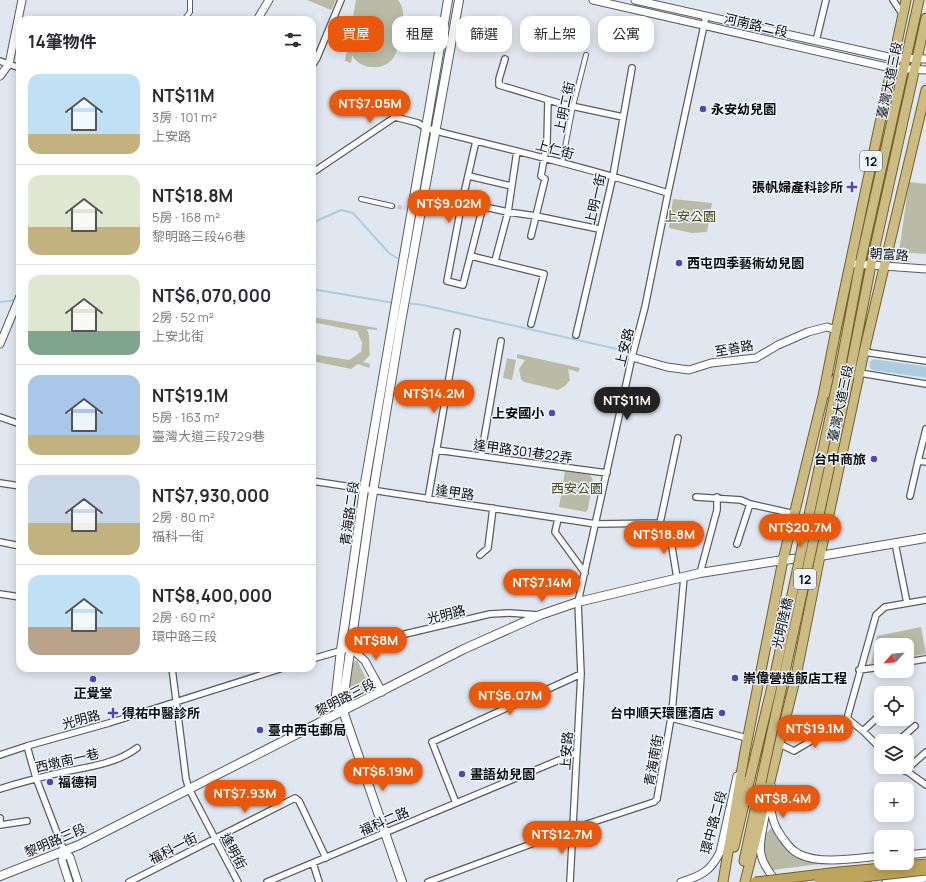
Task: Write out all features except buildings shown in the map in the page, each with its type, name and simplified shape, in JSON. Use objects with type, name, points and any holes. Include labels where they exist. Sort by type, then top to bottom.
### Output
[{"type":"highway","points":[[755,882],[926,864]]},
{"type":"highway","points":[[818,882],[926,870]]},
{"type":"main road","points":[[402,292],[408,209],[426,128],[448,0]]},
{"type":"main road","points":[[398,317],[436,131],[459,0]]},
{"type":"main road","name":"臺灣大道三段","points":[[728,865],[747,738],[783,560],[824,396],[836,330],[906,0]]},
{"type":"main road","name":"臺灣大道三段","points":[[824,396],[839,375],[860,264],[905,69],[919,0]]},
{"type":"main road","name":"臺灣大道三段","points":[[849,377],[871,265],[915,69],[922,59],[926,18]]},
{"type":"main road","name":"臺灣大道三段","points":[[744,882],[762,816],[796,676],[864,352],[926,90]]},
{"type":"main road","name":"青海路二段","points":[[344,711],[335,704],[341,650],[364,489],[398,317]]},
{"type":"main road","name":"青海路二段","points":[[398,317],[343,696],[344,711],[402,882]]},
{"type":"main road","name":"光明陸橋","points":[[728,865],[775,674],[839,375]]},
{"type":"main road","name":"光明陸橋","points":[[739,882],[849,377]]},
{"type":"main road","name":"黎明路三段","points":[[0,876],[64,851],[116,826],[464,649],[540,615],[578,602],[700,573],[783,560],[820,556],[926,538]]},
{"type":"main road","name":"12","points":[[722,882],[728,865]]},
{"type":"main road","name":"12","points":[[727,882],[728,865]]},
{"type":"street","points":[[19,16],[22,0]]},
{"type":"street","points":[[187,16],[190,12],[190,0]]},
{"type":"street","points":[[260,16],[270,0]]},
{"type":"street","points":[[316,60],[341,0]]},
{"type":"street","name":"河南路二段","points":[[593,0],[891,68],[926,70]]},
{"type":"street","name":"河南路二段","points":[[635,0],[893,58],[922,59]]},
{"type":"street","points":[[816,41],[826,0]]},
{"type":"street","points":[[893,0],[903,16]]},
{"type":"street","name":"上安路","points":[[570,882],[581,674],[578,602],[632,357],[645,307],[706,16]]},
{"type":"street","points":[[0,76],[9,64],[16,30]]},
{"type":"street","name":"上明二街","points":[[562,162],[586,55]]},
{"type":"street","points":[[505,59],[499,79],[499,86],[548,100],[623,117]]},
{"type":"street","points":[[0,61],[16,67]]},
{"type":"street","name":"上明一街","points":[[576,335],[599,229],[613,176],[632,68]]},
{"type":"street","points":[[531,236],[545,179],[540,176],[548,127],[548,100]]},
{"type":"street","name":"上仁街","points":[[316,170],[396,117],[418,123],[426,128],[436,131],[562,162],[668,193]]},
{"type":"street","points":[[476,141],[462,202],[447,281],[464,285],[483,206]]},
{"type":"street","points":[[495,261],[508,212],[517,150]]},
{"type":"street","points":[[469,176],[511,186]]},
{"type":"street","points":[[361,199],[392,206]]},
{"type":"street","points":[[462,202],[599,229]]},
{"type":"street","points":[[471,256],[544,274],[531,324]]},
{"type":"street","name":"朝富路","points":[[850,264],[926,269]]},
{"type":"street","points":[[0,344],[16,306]]},
{"type":"street","name":"至善路","points":[[632,357],[667,367],[689,370],[711,363],[756,358],[778,345],[808,332],[827,327],[836,330]]},
{"type":"street","points":[[428,499],[457,332]]},
{"type":"street","points":[[481,456],[501,341]]},
{"type":"street","points":[[864,352],[926,361]]},
{"type":"street","points":[[860,373],[926,384]]},
{"type":"street","points":[[0,417],[16,423]]},
{"type":"street","points":[[910,496],[926,429]]},
{"type":"street","name":"逢甲路","points":[[316,482],[596,524],[660,523],[678,438]]},
{"type":"street","name":"逢甲路301巷22弄","points":[[436,450],[607,473]]},
{"type":"street","points":[[918,461],[926,462]]},
{"type":"street","points":[[0,482],[16,485]]},
{"type":"street","points":[[696,497],[717,497],[741,500],[750,504],[795,514]]},
{"type":"street","points":[[700,573],[717,510],[717,497]]},
{"type":"street","points":[[737,544],[750,504]]},
{"type":"street","points":[[480,554],[488,548],[493,508]]},
{"type":"street","points":[[558,518],[555,532],[585,573]]},
{"type":"street","name":"青海南街","points":[[428,882],[572,829],[654,802],[657,799],[670,718],[680,577],[668,529]]},
{"type":"street","points":[[0,542],[16,545]]},
{"type":"street","points":[[895,543],[907,603]]},
{"type":"street","points":[[0,594],[16,596]]},
{"type":"street","points":[[848,719],[876,615],[885,607],[926,600]]},
{"type":"street","name":"光明路","points":[[316,658],[341,650],[490,614],[509,613],[540,615]]},
{"type":"street","points":[[350,648],[365,661],[382,692]]},
{"type":"street","points":[[914,661],[926,659]]},
{"type":"street","points":[[860,670],[874,668]]},
{"type":"street","name":"逢明街","points":[[172,672],[186,779],[189,789],[238,882]]},
{"type":"street","name":"光明路","points":[[0,755],[109,723],[270,672]]},
{"type":"street","points":[[456,803],[432,742],[581,674]]},
{"type":"street","points":[[670,718],[747,738]]},
{"type":"street","points":[[780,744],[794,751],[848,719]]},
{"type":"street","points":[[848,719],[874,742]]},
{"type":"street","points":[[863,731],[874,721]]},
{"type":"street","points":[[906,734],[915,726]]},
{"type":"street","points":[[780,744],[771,798],[771,812],[778,832],[790,848],[797,854],[812,858],[843,860],[874,857]]},
{"type":"street","points":[[777,882],[766,868],[760,854],[760,843],[780,744]]},
{"type":"street","points":[[27,746],[36,778],[64,851],[70,857],[78,882]]},
{"type":"street","name":"西墩南一巷","points":[[0,789],[36,778],[90,767],[125,757],[137,748]]},
{"type":"street","points":[[717,882],[721,874],[745,751]]},
{"type":"street","name":"環中路二段","points":[[681,882],[705,872],[714,863],[720,852],[736,780],[745,751]]},
{"type":"street","points":[[914,761],[926,752]]},
{"type":"street","name":"福科二路","points":[[267,882],[576,753]]},
{"type":"street","points":[[910,774],[926,785]]},
{"type":"street","name":"福科一街","points":[[129,882],[295,798],[299,801],[326,858]]},
{"type":"street","points":[[0,818],[0,825],[27,822]]},
{"type":"street","points":[[64,851],[62,860],[69,882]]},
{"type":"street","points":[[914,854],[926,853]]},
{"type":"street","points":[[843,860],[843,882]]},
{"type":"street","points":[[313,863],[319,882]]},
{"type":"street","points":[[886,882],[926,878]]},
{"type":"green space","points":[[307,0],[336,0],[331,10]]},
{"type":"green space","points":[[356,0],[398,0],[401,4],[403,16],[392,16],[392,52],[396,52],[390,62],[378,67],[366,66],[361,64],[352,55],[351,63],[345,61],[347,52],[384,52],[384,16],[353,16]]},
{"type":"green space","points":[[909,182],[926,184],[926,254],[899,252]]},
{"type":"green space","name":"上安公園","points":[[673,199],[712,203],[707,232],[692,233],[669,228]]},
{"type":"green space","points":[[316,318],[377,328],[377,330],[367,329],[369,335],[370,355],[363,362],[370,364],[369,368],[358,364],[351,369],[316,362],[316,355],[349,360],[361,352],[362,343],[357,331],[316,323]]},
{"type":"green space","points":[[517,354],[580,368],[578,372],[568,369],[570,380],[565,386],[558,390],[524,382],[521,379],[519,369],[525,360],[517,358]]},
{"type":"green space","points":[[507,358],[516,360],[512,380],[503,378]]},
{"type":"green space","name":"西安公園","points":[[565,471],[590,475],[593,480],[588,509],[586,512],[559,507]]},
{"type":"green space","points":[[921,627],[926,654],[914,656],[914,638],[877,638],[877,636]]},
{"type":"green space","points":[[874,650],[874,663],[871,664]]},
{"type":"green space","points":[[357,660],[370,687],[347,698],[352,663]]},
{"type":"green space","points":[[772,828],[786,847],[823,861],[821,864],[771,870],[764,859],[763,835]]},
{"type":"waterway","points":[[316,221],[341,210],[353,213],[389,253],[397,258]]},
{"type":"waterway","points":[[316,290],[394,303]]},
{"type":"waterway","points":[[0,302],[16,300]]},
{"type":"waterway","points":[[406,303],[423,305],[617,349]]},
{"type":"waterway","points":[[875,365],[926,372]]},
{"type":"tunnel","points":[[392,206],[405,208]]},
{"type":"place","name":"永安幼兒園","points":[[703,109]]},
{"type":"place","name":"張帆婦產科診所","points":[[852,187]]},
{"type":"place","name":"西屯四季藝術幼兒園","points":[[679,263]]},
{"type":"place","name":"上安國小","points":[[552,413]]},
{"type":"place","name":"台中商旅","points":[[874,459]]},
{"type":"place","name":"崇偉營造飯店工程","points":[[735,678]]},
{"type":"place","name":"正覺堂","points":[[93,679]]},
{"type":"place","name":"得祐中醫診所","points":[[113,713]]},
{"type":"place","name":"台中順天環匯酒店","points":[[722,713]]},
{"type":"place","name":"臺中西屯郵局","points":[[260,730]]},
{"type":"place","name":"畫語幼兒園","points":[[462,774]]},
{"type":"place","name":"福德祠","points":[[50,782]]}]
